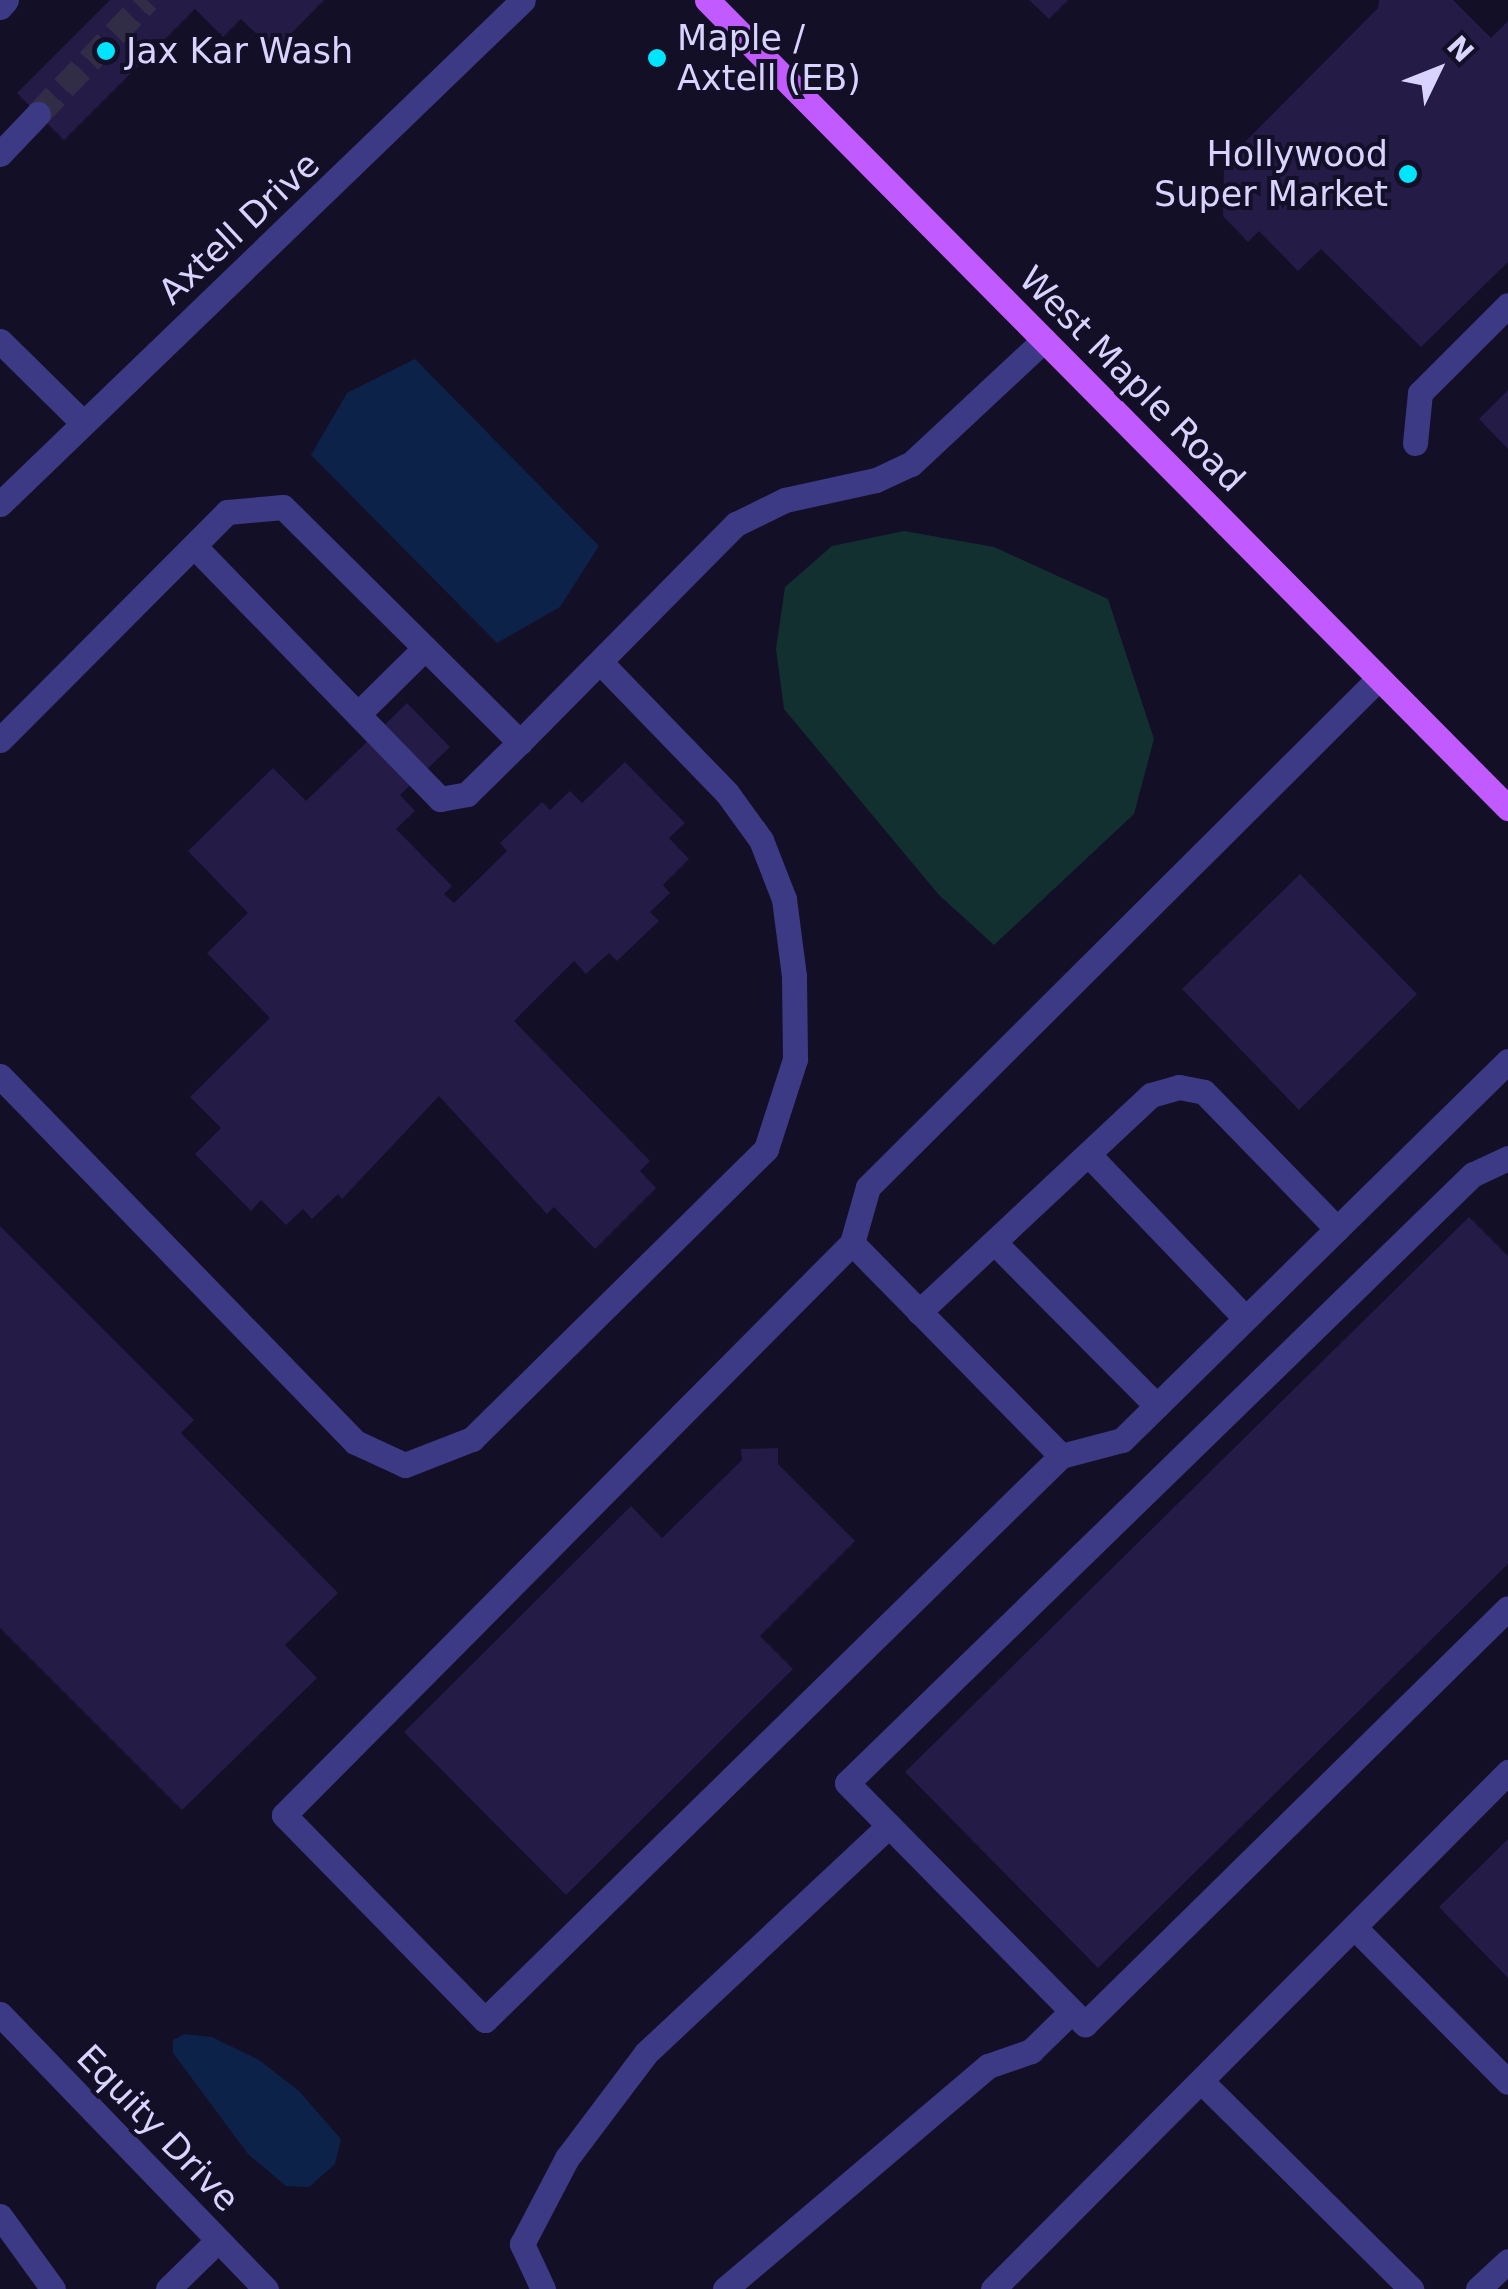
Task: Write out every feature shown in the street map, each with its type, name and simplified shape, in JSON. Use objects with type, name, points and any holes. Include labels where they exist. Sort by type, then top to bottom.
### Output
[{"type":"main road","name":"West Maple Road","points":[[706,0],[1508,808]]},
{"type":"street","points":[[0,6],[6,0]]},
{"type":"street","name":"Axtell Drive","points":[[0,504],[82,422],[300,222],[523,0]]},
{"type":"street","points":[[0,154],[38,114]]},
{"type":"street","points":[[1415,443],[1420,393],[1508,305]]},
{"type":"street","points":[[194,546],[440,799],[466,794],[736,524],[785,500],[876,480],[912,464],[1044,340]]},
{"type":"street","points":[[0,341],[82,422]]},
{"type":"street","points":[[0,740],[227,512],[284,508],[520,742]]},
{"type":"street","points":[[358,714],[425,648]]},
{"type":"street","points":[[0,1076],[356,1442],[405,1465],[472,1438],[766,1149],[795,1059],[794,976],[784,899],[760,840],[727,793],[600,662]]},
{"type":"street","points":[[1379,678],[868,1187],[852,1243],[284,1815],[484,2020],[1061,1456],[1122,1440],[1508,1061]]},
{"type":"street","points":[[919,1312],[1151,1095],[1179,1087],[1204,1092],[1336,1229]]},
{"type":"street","points":[[1088,1154],[1246,1318]]},
{"type":"street","points":[[1508,1158],[1473,1174],[847,1784],[1084,2024],[1508,1608]]},
{"type":"street","points":[[994,1242],[1157,1406]]},
{"type":"street","points":[[852,1243],[1061,1456]]},
{"type":"street","points":[[993,2289],[1508,1772]]},
{"type":"street","points":[[543,2289],[522,2244],[567,2158],[646,2053],[889,1826]]},
{"type":"street","points":[[1354,1926],[1508,2082]]},
{"type":"street","points":[[725,2289],[988,2066],[1031,2051],[1072,2011]]},
{"type":"street","name":"Equity Drive","points":[[0,2014],[266,2289]]},
{"type":"street","points":[[1201,2080],[1412,2289]]},
{"type":"street","points":[[0,2216],[53,2289]]},
{"type":"street","points":[[168,2289],[218,2241]]},
{"type":"street","points":[[1478,2289],[1508,2261]]},
{"type":"green space","points":[[904,531],[994,547],[1108,599],[1154,739],[1134,814],[994,945],[939,895],[784,709],[776,649],[785,587],[832,546]]},
{"type":"water","points":[[415,359],[599,546],[560,607],[497,643],[311,455],[347,393]]},
{"type":"water","points":[[184,2034],[212,2037],[259,2060],[299,2091],[341,2139],[335,2164],[309,2187],[286,2186],[248,2154],[173,2053],[173,2040]]},
{"type":"building","name":"Jax Kar Wash","points":[[110,0],[324,0],[274,51],[241,19],[223,37],[195,9],[64,140],[17,93]]},
{"type":"building","points":[[1029,0],[1068,0],[1049,19]]},
{"type":"building","points":[[1379,0],[1453,0],[1491,38],[1508,21],[1508,262],[1421,347],[1321,249],[1298,271],[1259,231],[1248,242],[1223,216],[1224,163],[1378,8]]},
{"type":"building","points":[[1508,390],[1508,449],[1479,419]]},
{"type":"building","points":[[407,703],[450,747],[400,795],[415,811],[396,829],[452,886],[444,894],[454,903],[507,851],[500,843],[542,802],[550,810],[570,791],[582,803],[625,762],[685,823],[669,838],[689,859],[663,885],[670,893],[650,912],[659,921],[617,961],[609,953],[586,974],[574,961],[514,1021],[650,1161],[640,1171],[656,1188],[595,1249],[554,1207],[547,1214],[439,1096],[342,1199],[338,1194],[312,1219],[303,1209],[286,1225],[261,1200],[251,1211],[195,1154],[221,1128],[190,1097],[270,1018],[207,953],[248,913],[188,851],[273,768],[306,801]]},
{"type":"building","points":[[1300,874],[1417,994],[1299,1110],[1182,989]]},
{"type":"building","points":[[1469,1217],[1508,1256],[1508,1564],[1098,1968],[905,1772]]},
{"type":"building","points":[[0,1226],[194,1420],[181,1433],[338,1593],[285,1645],[317,1678],[182,1810],[0,1628]]},
{"type":"building","points":[[778,1448],[778,1464],[855,1541],[760,1636],[793,1669],[566,1895],[404,1732],[631,1506],[662,1538],[742,1460],[741,1449]]},
{"type":"building","points":[[1508,1839],[1508,1978],[1439,1907]]},
{"type":"tunnel","points":[[38,114],[147,0]]},
{"type":"place","name":"Jax Kar Wash","points":[[106,51]]},
{"type":"place","name":"Maple / Axtell (EB)","points":[[657,58]]},
{"type":"place","name":"Hollywood Super Market","points":[[1408,174]]}]
